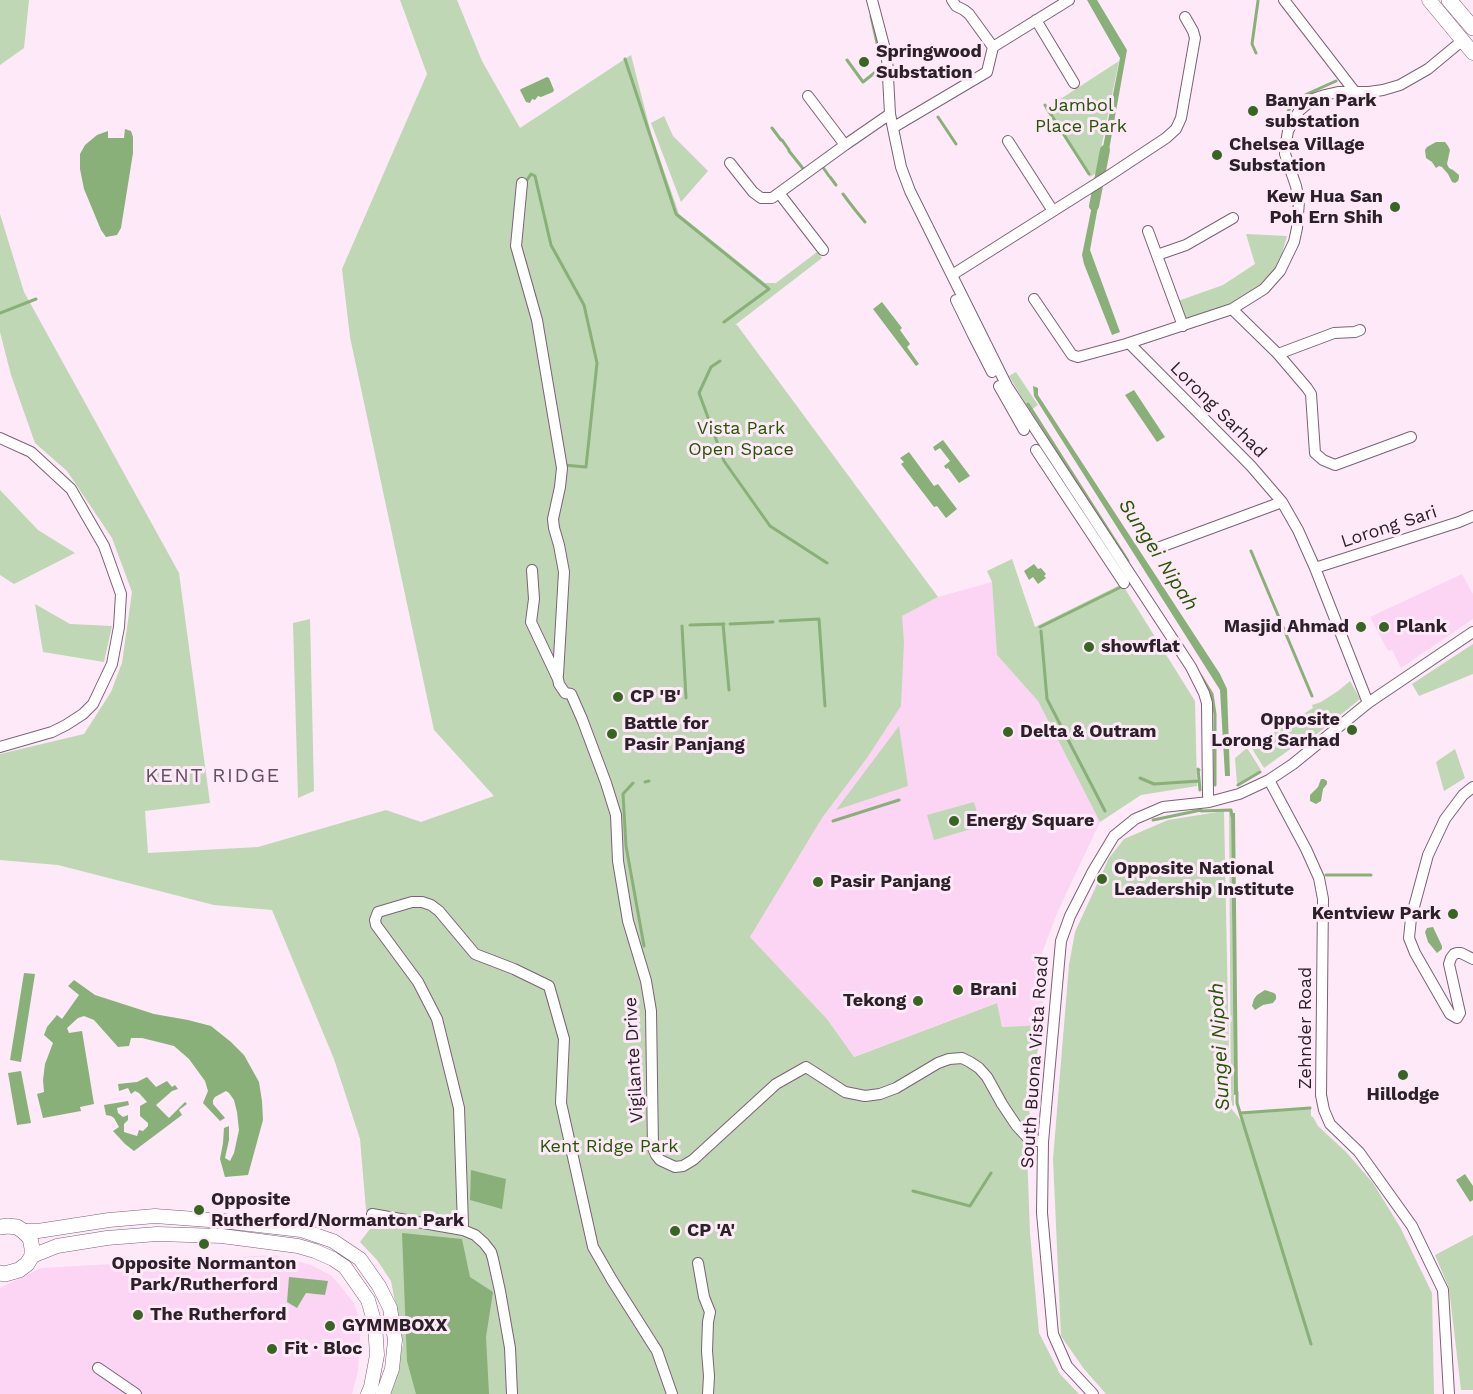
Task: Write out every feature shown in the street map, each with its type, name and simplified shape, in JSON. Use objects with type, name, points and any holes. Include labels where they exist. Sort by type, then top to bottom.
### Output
[{"type":"highway","points":[[1449,0],[1468,34]]},
{"type":"highway","points":[[0,1227],[17,1227],[30,1238],[32,1248],[32,1256],[27,1264],[19,1270],[0,1273]]},
{"type":"main road","points":[[1429,0],[1468,34],[1473,53]]},
{"type":"main road","points":[[23,1231],[155,1216],[301,1230],[333,1241],[360,1259],[379,1286],[390,1308],[395,1340],[392,1369],[383,1394]]},
{"type":"main road","points":[[32,1256],[67,1244],[157,1234],[222,1236],[298,1246],[315,1251],[345,1267],[368,1300],[375,1324],[377,1355],[368,1394]]},
{"type":"street","points":[[872,0],[887,57],[890,114],[901,167],[910,191],[1007,386],[1191,667],[1204,693],[1207,703],[1209,802]]},
{"type":"street","points":[[952,0],[956,6],[969,14],[993,47]]},
{"type":"street","points":[[894,127],[987,72],[993,47],[1069,0]]},
{"type":"street","points":[[1284,0],[1355,92]]},
{"type":"street","points":[[952,275],[1092,187],[1176,129],[1195,38],[1185,16]]},
{"type":"street","points":[[1036,20],[1074,83]]},
{"type":"street","points":[[1034,299],[1072,355],[1078,357],[1129,343],[1232,309],[1264,289],[1280,271],[1294,242],[1299,201],[1285,149],[1288,131],[1299,111],[1313,99],[1338,92],[1376,91],[1400,85],[1428,69],[1468,34]]},
{"type":"street","points":[[808,96],[845,145]]},
{"type":"street","points":[[730,163],[753,192],[761,198],[772,198],[890,114]]},
{"type":"street","points":[[1008,141],[1053,211]]},
{"type":"street","points":[[522,183],[516,246],[537,320],[562,468],[553,519],[564,572],[558,679]]},
{"type":"street","points":[[779,193],[823,250]]},
{"type":"street","points":[[905,196],[973,335],[1024,430]]},
{"type":"street","points":[[1157,255],[1186,245],[1233,218]]},
{"type":"street","points":[[1148,231],[1183,326]]},
{"type":"street","points":[[1232,309],[1278,354],[1311,394],[1315,453],[1323,460],[1335,465],[1411,437]]},
{"type":"street","points":[[1278,354],[1334,333],[1360,330]]},
{"type":"street","name":"Lorong Sarhad","points":[[1129,343],[1251,466],[1282,502],[1315,568],[1367,700]]},
{"type":"street","points":[[0,438],[31,452],[71,489],[104,546],[121,594],[119,627],[112,664],[93,704],[83,714],[59,729],[0,747]]},
{"type":"street","points":[[1036,450],[1124,583]]},
{"type":"street","points":[[1155,549],[1282,502]]},
{"type":"street","name":"Lorong Sari","points":[[1315,568],[1473,516]]},
{"type":"street","points":[[532,570],[534,599],[531,622],[558,679]]},
{"type":"street","name":"South Buona Vista Road","points":[[1093,1394],[1067,1366],[1053,1334],[1042,1214],[1043,1142],[1061,941],[1070,916],[1114,836],[1135,819],[1163,807],[1209,802],[1239,794],[1269,780],[1293,764],[1367,700],[1473,632]]},
{"type":"street","name":"Vigilante Drive","points":[[558,679],[565,693],[571,694],[582,719],[616,815],[618,861],[628,921],[646,981],[651,1011],[653,1148],[660,1160],[675,1167],[683,1166],[693,1160],[776,1084],[806,1067],[845,1092],[865,1096],[880,1094],[896,1088],[938,1063],[962,1058],[979,1068],[987,1077],[1016,1125],[1027,1137],[1043,1142]]},
{"type":"street","name":"Zehnder Road","points":[[1269,780],[1310,857],[1319,878],[1323,899],[1321,1095],[1324,1110],[1330,1124],[1359,1152],[1412,1226],[1443,1290],[1449,1394]]},
{"type":"street","points":[[1473,787],[1463,795],[1441,825],[1428,855],[1411,918],[1409,938],[1415,953],[1450,1014],[1457,1018],[1460,1013],[1449,964],[1454,954],[1457,953],[1473,959]]},
{"type":"street","points":[[463,1224],[459,1108],[436,1019],[418,982],[376,925],[375,920],[378,912],[412,902],[422,902],[440,911],[475,954],[549,986],[564,1039],[561,1103],[593,1247],[657,1351],[672,1394]]},
{"type":"street","points":[[372,1214],[463,1230],[475,1235],[491,1252],[510,1348],[512,1394]]},
{"type":"street","points":[[698,1263],[704,1296],[710,1312],[708,1394]]},
{"type":"street","points":[[98,1368],[136,1394]]},
{"type":"shaded area","points":[[1087,0],[1097,0],[1127,50],[1107,161],[1100,163],[1120,58]]},
{"type":"shaded area","points":[[547,77],[553,92],[538,96],[530,103],[526,102],[520,90]]},
{"type":"shaded area","points":[[125,129],[131,131],[133,137],[133,153],[121,228],[117,235],[106,237],[84,189],[80,154],[85,145],[97,135],[108,131],[108,138],[124,138]]},
{"type":"shaded area","points":[[1436,142],[1445,142],[1450,150],[1447,164],[1459,175],[1455,183],[1442,167],[1436,168],[1426,158],[1425,150]]},
{"type":"shaded area","points":[[1101,190],[1090,250],[1120,332],[1112,335],[1082,255],[1094,196]]},
{"type":"shaded area","points":[[882,302],[902,328],[900,330],[910,344],[907,347],[919,364],[916,366],[873,309]]},
{"type":"shaded area","points":[[1033,386],[1038,388],[1038,395],[1220,674],[1227,689],[1230,776],[1225,776],[1220,690],[1034,396]]},
{"type":"shaded area","points":[[1134,390],[1165,437],[1157,442],[1125,395]]},
{"type":"shaded area","points":[[943,440],[970,476],[959,483],[944,466],[950,461],[940,448],[935,451],[933,447]]},
{"type":"shaded area","points":[[909,452],[934,486],[938,484],[957,509],[946,518],[937,506],[934,507],[901,464],[904,462],[900,458]]},
{"type":"shaded area","points":[[1034,564],[1046,574],[1044,576],[1046,578],[1038,584],[1033,577],[1029,580],[1024,571]]},
{"type":"shaded area","points":[[1462,574],[1473,594],[1473,619],[1401,668],[1392,650],[1388,651],[1370,617]]},
{"type":"shaded area","points":[[992,582],[997,655],[1038,701],[1100,822],[1058,911],[1042,953],[1043,1025],[1002,1027],[996,1003],[853,1057],[827,1019],[750,937],[822,818],[867,758],[901,706],[902,616],[938,597]]},
{"type":"shaded area","points":[[1321,779],[1327,781],[1327,784],[1323,789],[1321,801],[1316,804],[1310,801],[1310,795],[1318,787]]},
{"type":"shaded area","points":[[1231,813],[1235,813],[1238,1094],[1234,1095]]},
{"type":"shaded area","points":[[1433,927],[1442,946],[1437,953],[1428,942],[1425,932],[1427,928]]},
{"type":"shaded area","points":[[24,973],[35,974],[21,1062],[10,1060]]},
{"type":"shaded area","points":[[74,980],[95,995],[154,1014],[211,1026],[244,1055],[259,1082],[263,1120],[248,1175],[225,1177],[220,1159],[224,1128],[229,1126],[225,1158],[230,1161],[239,1130],[234,1100],[229,1093],[226,1091],[213,1100],[213,1104],[225,1118],[220,1121],[203,1103],[208,1091],[205,1081],[189,1059],[174,1046],[142,1038],[131,1038],[129,1046],[118,1047],[94,1020],[84,1016],[78,1018],[67,1028],[69,1033],[82,1031],[94,1104],[80,1107],[81,1111],[43,1118],[37,1094],[44,1092],[45,1064],[53,1043],[44,1035],[47,1027],[57,1015],[62,1019],[79,995],[68,986]]},
{"type":"shaded area","points":[[1265,990],[1274,993],[1276,999],[1273,1003],[1255,1010],[1252,1006],[1254,999]]},
{"type":"shaded area","points":[[21,1071],[31,1123],[17,1125],[8,1073]]},
{"type":"shaded area","points":[[147,1077],[156,1087],[167,1081],[172,1087],[175,1085],[178,1089],[172,1091],[156,1105],[169,1118],[185,1102],[187,1104],[179,1110],[182,1115],[134,1151],[113,1131],[119,1127],[114,1118],[106,1115],[104,1105],[128,1101],[129,1105],[117,1108],[118,1113],[123,1117],[128,1115],[128,1120],[124,1124],[124,1132],[137,1136],[139,1130],[143,1131],[148,1126],[148,1123],[140,1116],[140,1106],[147,1102],[135,1091],[131,1094],[128,1088],[119,1091],[118,1084],[137,1082]]},
{"type":"shaded area","points":[[471,1170],[506,1179],[502,1209],[470,1200]]},
{"type":"shaded area","points":[[1465,1174],[1473,1186],[1473,1200],[1470,1202],[1456,1180]]},
{"type":"shaded area","points":[[402,1233],[462,1239],[470,1277],[493,1292],[486,1337],[489,1394],[416,1394],[407,1361]]},
{"type":"shaded area","points":[[274,1255],[311,1265],[332,1276],[354,1303],[361,1325],[358,1371],[352,1394],[0,1394],[0,1288],[41,1268]]},
{"type":"shaded area","points":[[289,1277],[328,1281],[325,1295],[306,1293],[297,1308],[287,1302]]},
{"type":"green space","points":[[0,0],[29,0],[24,48],[0,65]]},
{"type":"green space","name":"Kent Ridge Park","points":[[400,0],[457,0],[482,61],[520,128],[631,55],[651,133],[679,214],[765,283],[776,283],[817,252],[822,258],[735,325],[938,597],[902,616],[904,642],[901,706],[867,758],[822,818],[750,937],[827,1019],[854,1057],[997,1003],[1002,1027],[1043,1025],[1030,1088],[1027,1152],[1030,1233],[1039,1333],[1060,1374],[1079,1394],[390,1394],[403,1344],[391,1281],[377,1260],[360,1242],[373,1225],[366,1210],[360,1139],[334,1059],[272,910],[214,905],[58,865],[0,860],[0,754],[84,734],[111,692],[122,663],[132,592],[112,538],[67,471],[35,443],[11,375],[0,332],[0,214],[24,292],[179,573],[210,803],[145,811],[148,853],[258,847],[386,810],[421,822],[494,796],[434,730],[350,337],[342,269],[427,74]]},
{"type":"green space","name":"Jambol Place Park","points":[[1119,61],[1096,173],[1090,177],[1045,109]]},
{"type":"green space","points":[[664,116],[673,136],[708,171],[681,202],[651,123]]},
{"type":"green space","points":[[1246,234],[1287,236],[1279,264],[1257,288],[1227,309],[1186,321],[1178,301],[1223,285],[1255,264]]},
{"type":"green space","points":[[1016,372],[1038,405],[1030,411],[1009,376]]},
{"type":"green space","points":[[0,490],[38,530],[75,553],[14,584],[0,575]]},
{"type":"green space","points":[[1012,559],[1035,627],[1122,584],[1195,701],[1197,786],[1141,795],[1100,822],[1038,701],[997,655],[992,582],[987,571]]},
{"type":"green space","points":[[35,604],[70,624],[112,626],[104,662],[43,652]]},
{"type":"green space","points":[[310,619],[314,791],[298,798],[293,623]]},
{"type":"green space","points":[[1473,644],[1473,674],[1419,696],[1412,684]]},
{"type":"green space","points":[[1350,681],[1360,699],[1306,743],[1303,740],[1264,768],[1251,747],[1313,708],[1312,705],[1321,702]]},
{"type":"green space","points":[[899,726],[908,786],[836,810]]},
{"type":"green space","points":[[1247,748],[1261,770],[1237,784],[1235,758]]},
{"type":"green space","points":[[1455,749],[1465,778],[1444,791],[1436,762]]},
{"type":"green space","name":"Energy Square","points":[[974,802],[981,826],[934,840],[927,815]]},
{"type":"green space","points":[[1224,811],[1230,1107],[1243,1123],[1241,1115],[1244,1113],[1311,1109],[1311,1116],[1318,1126],[1346,1152],[1373,1183],[1400,1227],[1432,1293],[1434,1394],[1106,1394],[1084,1369],[1061,1336],[1053,1159],[1069,965],[1075,932],[1109,858],[1124,839],[1168,820]]},
{"type":"green space","points":[[1231,811],[1234,1106],[1231,1105]]},
{"type":"green space","points":[[1473,1235],[1473,1390],[1461,1390],[1449,1288],[1435,1255]]},
{"type":"waterway","points":[[1256,53],[1252,44],[1258,1]]},
{"type":"waterway","points":[[871,16],[877,43]]},
{"type":"waterway","points":[[625,59],[676,214],[769,289],[724,322]]},
{"type":"waterway","points":[[847,60],[863,82],[883,66]]},
{"type":"waterway","points":[[1285,123],[1282,122],[1290,108],[1307,94],[1336,81]]},
{"type":"waterway","points":[[1045,105],[1089,174]]},
{"type":"waterway","points":[[938,117],[956,144]]},
{"type":"waterway","points":[[772,128],[781,140]]},
{"type":"waterway","points":[[782,140],[789,150]]},
{"type":"waterway","name":"Sungei Nipah","points":[[1094,206],[1105,150]]},
{"type":"waterway","points":[[789,151],[805,171]]},
{"type":"waterway","points":[[822,166],[829,176]]},
{"type":"waterway","points":[[525,183],[531,174],[535,176],[551,245],[584,305],[597,363],[586,467],[564,466]]},
{"type":"waterway","points":[[830,177],[836,185]]},
{"type":"waterway","points":[[843,194],[849,202]]},
{"type":"waterway","points":[[849,202],[856,211]]},
{"type":"waterway","points":[[856,211],[865,222]]},
{"type":"waterway","points":[[0,313],[36,299]]},
{"type":"waterway","points":[[720,361],[711,367],[699,393],[724,461],[770,526],[827,563]]},
{"type":"waterway","points":[[1028,404],[1128,561]]},
{"type":"waterway","points":[[1251,551],[1312,696]]},
{"type":"waterway","points":[[1040,627],[1121,587]]},
{"type":"waterway","points":[[780,621],[819,619],[825,706]]},
{"type":"waterway","points":[[730,624],[773,622]]},
{"type":"waterway","points":[[723,624],[729,690]]},
{"type":"waterway","points":[[690,625],[724,624]]},
{"type":"waterway","points":[[682,626],[686,698]]},
{"type":"waterway","points":[[1041,631],[1047,699],[1105,811]]},
{"type":"waterway","points":[[1201,676],[1212,694],[1215,714],[1215,785]]},
{"type":"waterway","points":[[1199,770],[1200,790]]},
{"type":"waterway","points":[[1238,785],[1260,772]]},
{"type":"waterway","points":[[1140,778],[1154,784],[1199,781]]},
{"type":"waterway","points":[[645,782],[649,781]]},
{"type":"waterway","points":[[633,783],[623,794],[626,846],[644,946]]},
{"type":"waterway","points":[[833,821],[899,800]]},
{"type":"waterway","points":[[1153,820],[1201,810]]},
{"type":"waterway","points":[[1201,811],[1231,810],[1232,816]]},
{"type":"waterway","points":[[1326,875],[1371,875]]},
{"type":"waterway","name":"Sungei Nipah","points":[[1237,1092],[1237,1103],[1311,1344]]},
{"type":"waterway","points":[[1240,1113],[1310,1108]]},
{"type":"waterway","points":[[913,1191],[970,1206],[991,1173]]},
{"type":"place","name":"Springwood Substation","points":[[864,62]]},
{"type":"place","name":"Banyan Park substation","points":[[1253,111]]},
{"type":"place","name":"Chelsea Village Substation","points":[[1217,155]]},
{"type":"place","name":"Kew Hua San Poh Ern Shih","points":[[1395,207]]},
{"type":"place","name":"Masjid Ahmad","points":[[1361,627]]},
{"type":"place","name":"Plank","points":[[1384,627]]},
{"type":"place","name":"showflat","points":[[1089,647]]},
{"type":"place","name":"CP 'B'","points":[[618,697]]},
{"type":"place","name":"Opposite Lorong Sarhad","points":[[1352,730]]},
{"type":"place","name":"Delta & Outram","points":[[1008,732]]},
{"type":"place","name":"Battle for Pasir Panjang","points":[[612,734]]},
{"type":"place","name":"Energy Square","points":[[954,821]]},
{"type":"place","name":"Opposite National Leadership Institute","points":[[1102,879]]},
{"type":"place","name":"Pasir Panjang","points":[[818,882]]},
{"type":"place","name":"Kentview Park","points":[[1453,914]]},
{"type":"place","name":"Brani","points":[[958,990]]},
{"type":"place","name":"Tekong","points":[[918,1001]]},
{"type":"place","name":"Hillodge","points":[[1403,1075]]},
{"type":"place","name":"Opposite Rutherford/Normanton Park","points":[[199,1210]]},
{"type":"place","name":"CP 'A'","points":[[675,1231]]},
{"type":"place","name":"Opposite Normanton Park/Rutherford","points":[[204,1244]]},
{"type":"place","name":"The Rutherford","points":[[138,1315]]},
{"type":"place","name":"GYMMBOXX","points":[[330,1326]]},
{"type":"place","name":"Fit · Bloc","points":[[272,1349]]},
{"type":"district","name":"KENT RIDGE","points":[[213,776]]},
{"type":"park label","name":"Vista Park Open Space","points":[[741,439]]}]
